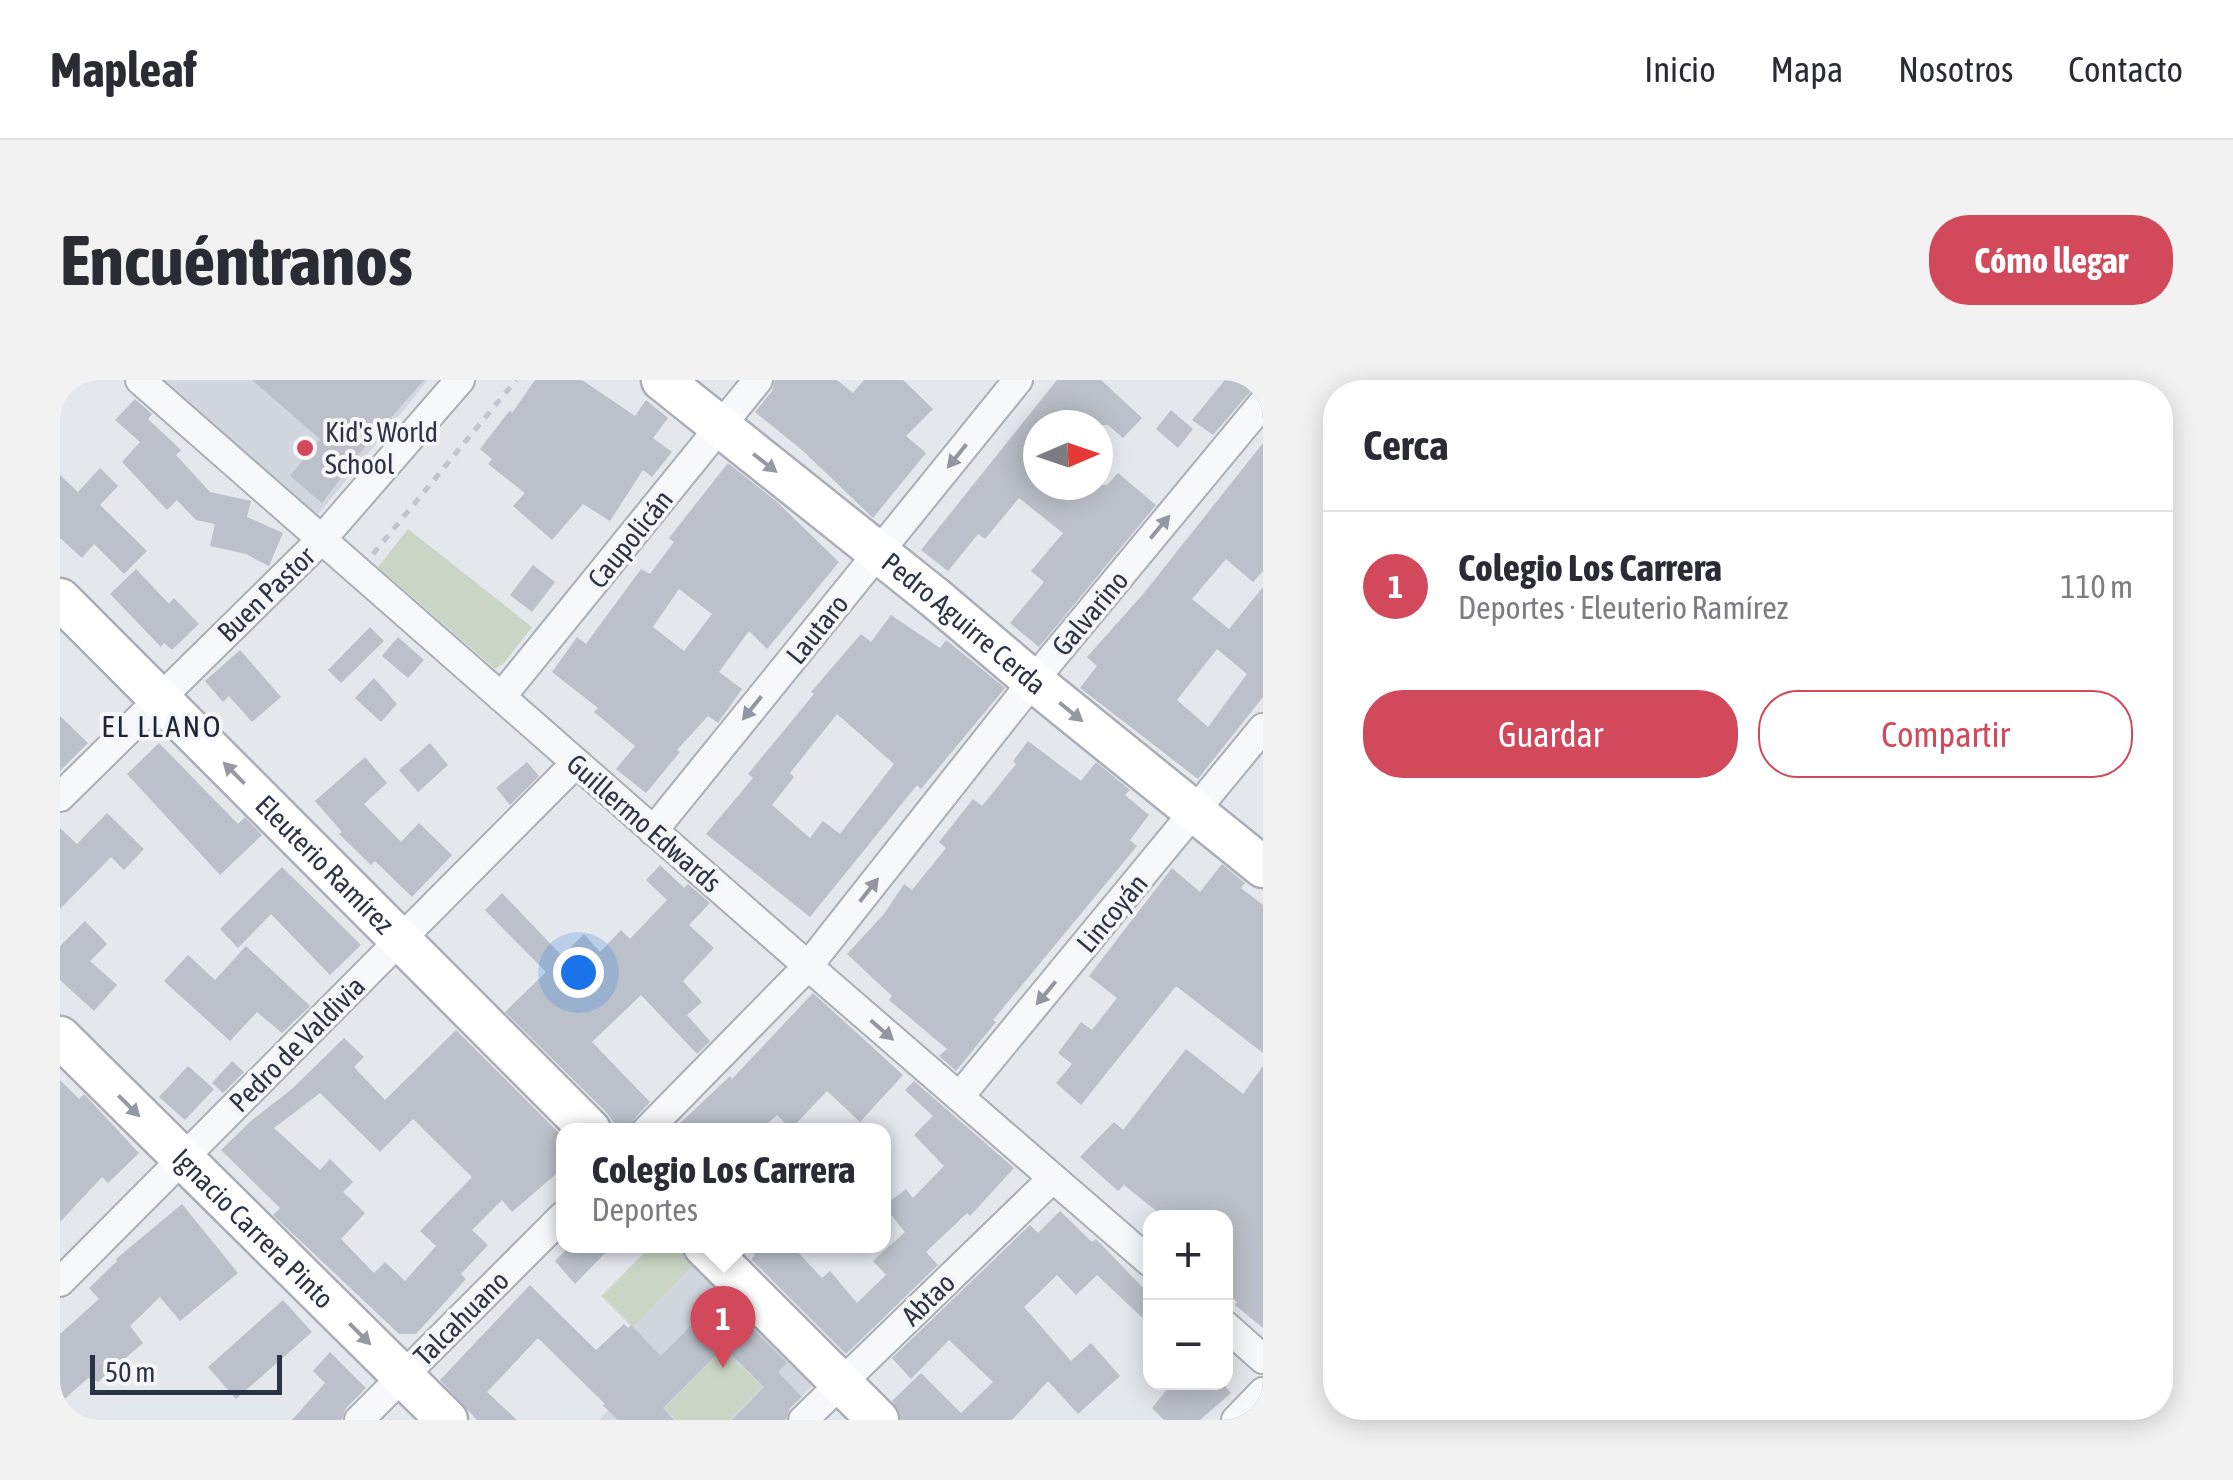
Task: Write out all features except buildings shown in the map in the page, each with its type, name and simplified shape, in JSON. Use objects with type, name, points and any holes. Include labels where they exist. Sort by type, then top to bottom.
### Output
[{"type":"street","name":"Guillermo Edwards","points":[[140,380],[1143,1256]]},
{"type":"street","name":"Buen Pastor","points":[[60,797],[321,540],[460,380]]},
{"type":"street","name":"Pedro Aguirre Cerda","points":[[662,380],[1263,867]]},
{"type":"street","name":"Caupolicán","points":[[501,697],[758,380]]},
{"type":"street","name":"Lautaro","points":[[653,831],[1018,380]]},
{"type":"street","name":"Galvarino","points":[[808,966],[1033,681],[1263,403]]},
{"type":"street","name":"Eleuterio Ramírez","points":[[60,599],[583,1123]]},
{"type":"street","name":"Lincoyán","points":[[960,1097],[1263,728]]},
{"type":"street","name":"Pedro de Valdivia","points":[[60,1282],[576,763]]},
{"type":"street","points":[[655,1123],[808,966]]},
{"type":"street","name":"Ignacio Carrera Pinto","points":[[60,1037],[447,1420]]},
{"type":"street","name":"Abtao","points":[[803,1420],[1053,1178]]},
{"type":"street","name":"Talcahuano","points":[[359,1420],[556,1223]]},
{"type":"street","points":[[711,1253],[878,1420]]},
{"type":"street","points":[[1233,1332],[1263,1359]]},
{"type":"street","points":[[1236,1420],[1263,1392]]},
{"type":"path","points":[[358,572],[516,380]]},
{"type":"shaded area","name":"Kid's World School","points":[[160,380],[428,380],[316,517]]},
{"type":"shaded area","points":[[644,1253],[682,1253],[814,1384],[778,1420],[600,1420],[608,1411],[603,1405],[661,1356],[601,1296]]},
{"type":"green space","points":[[408,529],[532,627],[504,663],[495,669],[378,567]]},
{"type":"green space","points":[[645,1253],[680,1253],[693,1265],[633,1327],[602,1296]]},
{"type":"green space","points":[[723,1349],[762,1387],[729,1420],[677,1420],[665,1408]]},
{"type":"place","name":"Kid's World School","points":[[305,448]]},
{"type":"place","name":"Colegio Los Carrera","points":[[723,1368]]},
{"type":"district","name":"EL LLANO","points":[[162,726]]}]
